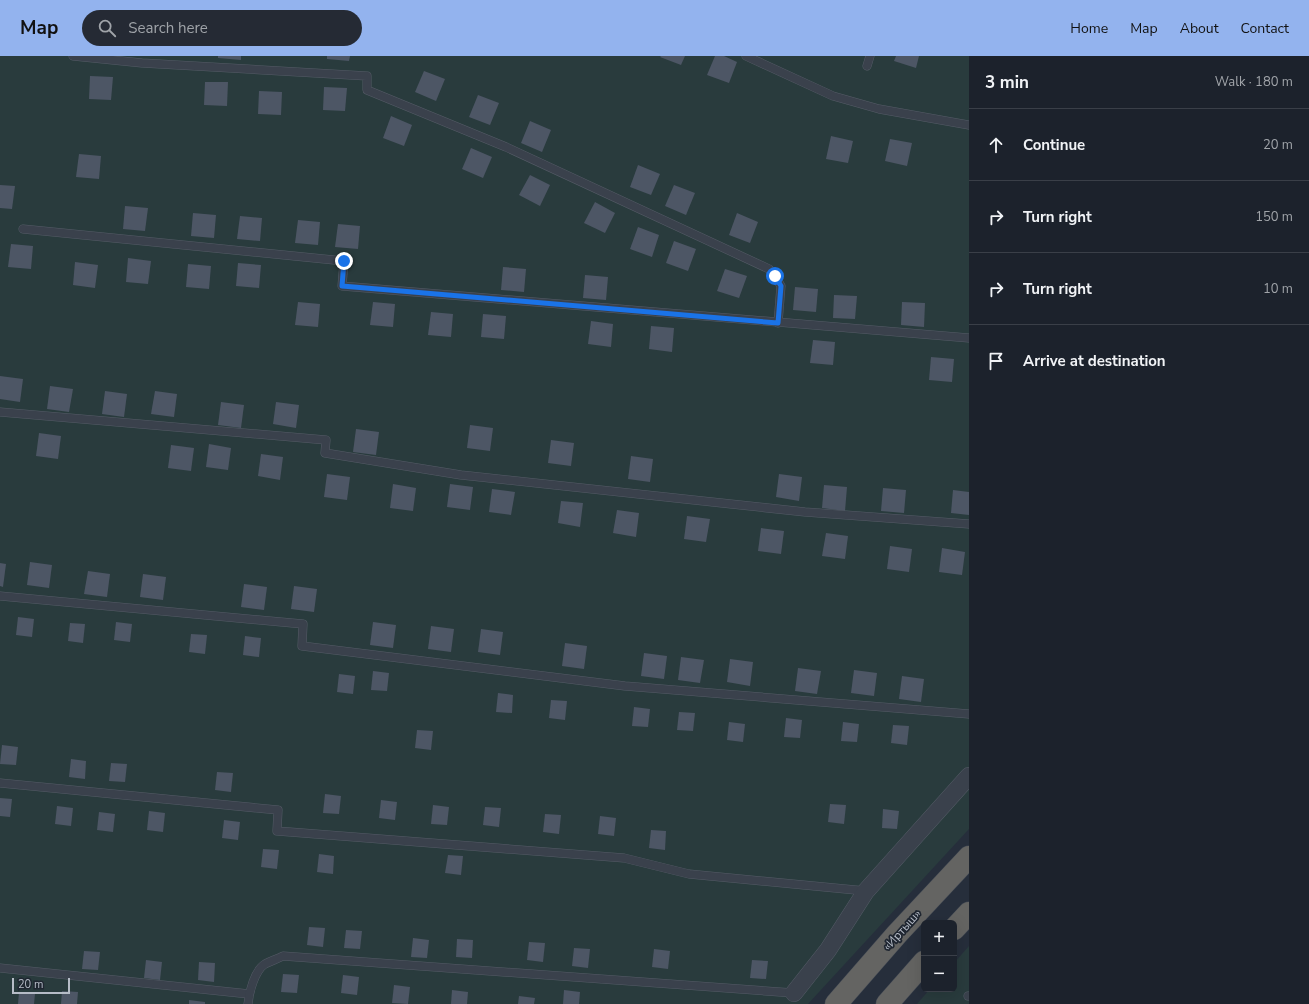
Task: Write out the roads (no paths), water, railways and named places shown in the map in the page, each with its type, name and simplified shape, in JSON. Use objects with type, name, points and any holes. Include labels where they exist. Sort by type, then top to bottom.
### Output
[{"type":"highway","name":"«Иртыш»","points":[[836,1004],[969,857]]},
{"type":"highway","points":[[957,926],[969,913]]},
{"type":"highway","points":[[887,1004],[921,965]]},
{"type":"street","points":[[794,993],[828,950],[866,891],[969,776]]},
{"type":"lane","points":[[73,56],[142,63],[367,76],[367,90],[506,147],[769,269],[781,286],[778,323]]},
{"type":"lane","points":[[746,56],[833,96],[879,109],[969,125]]},
{"type":"lane","points":[[866,66],[870,56]]},
{"type":"lane","points":[[23,229],[344,261],[342,286],[969,338]]},
{"type":"lane","points":[[0,412],[326,440],[325,453],[461,474],[805,512],[969,524]]},
{"type":"lane","points":[[0,596],[303,624],[302,646],[625,686],[969,714]]},
{"type":"lane","points":[[0,783],[278,810],[277,831],[624,858],[689,874],[866,891]]},
{"type":"lane","points":[[248,1004],[249,994],[254,979],[264,964],[283,956],[794,993]]},
{"type":"lane","points":[[0,968],[249,994]]}]
